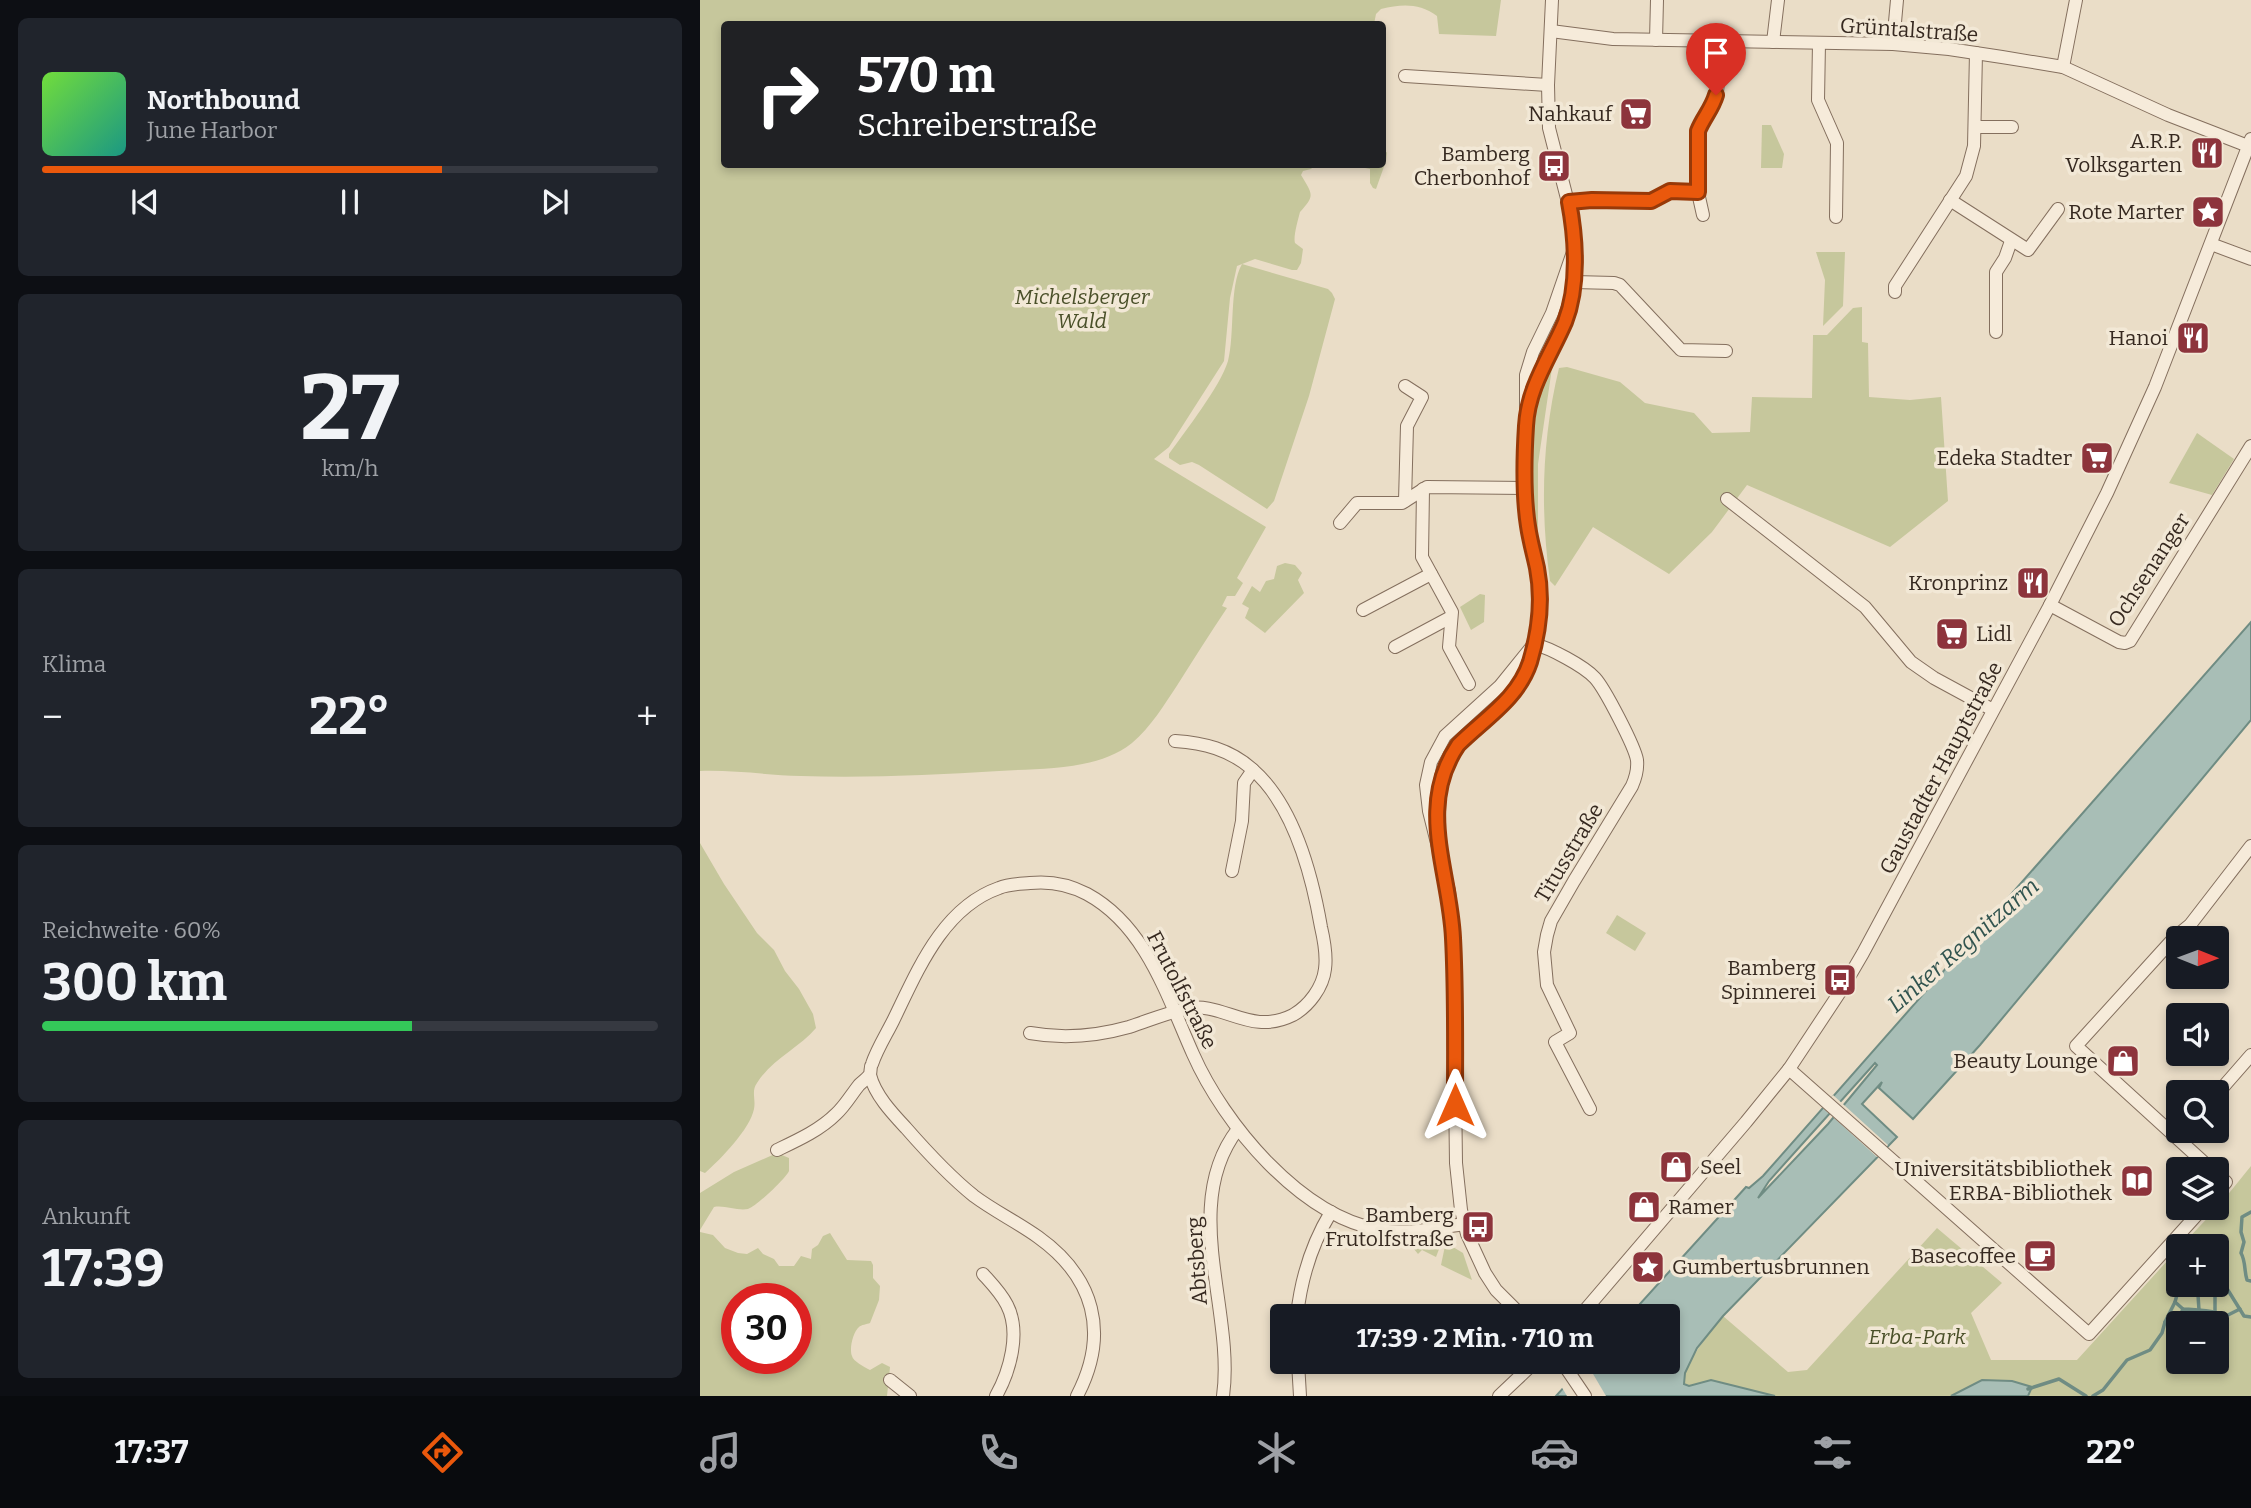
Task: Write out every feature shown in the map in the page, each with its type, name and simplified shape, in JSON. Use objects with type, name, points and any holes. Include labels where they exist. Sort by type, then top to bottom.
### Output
[{"type":"street","points":[[1526,423],[1535,384],[1570,309],[1574,282],[1573,222],[1549,128],[1552,0]]},
{"type":"street","points":[[1656,40],[1657,0]]},
{"type":"street","points":[[1773,43],[1778,0]]},
{"type":"street","points":[[1893,44],[1898,0]]},
{"type":"street","points":[[2063,67],[2076,0]]},
{"type":"street","name":"Grüntalstraße","points":[[1551,32],[1613,39],[1893,44],[1976,53],[2063,67],[2168,114],[2250,142]]},
{"type":"street","points":[[1703,215],[1698,192],[1698,131],[1701,122],[1713,107],[1716,95],[1718,41]]},
{"type":"street","points":[[1819,43],[1818,100],[1837,142],[1836,217]]},
{"type":"street","points":[[1895,292],[1895,286],[1966,176],[1972,156],[1975,127],[1976,53]]},
{"type":"street","points":[[1405,76],[1548,85]]},
{"type":"street","points":[[1975,127],[2012,127]]},
{"type":"street","name":"Gaustadter Hauptstraße","points":[[1591,1304],[1789,1069],[1863,953],[2050,605],[2107,493],[2140,422],[2250,142]]},
{"type":"street","points":[[1569,202],[1651,201],[1670,191],[1698,192]]},
{"type":"street","points":[[1950,200],[2028,250],[2058,209]]},
{"type":"street","points":[[1996,332],[1996,272],[2011,241]]},
{"type":"street","points":[[2211,244],[2251,259]]},
{"type":"street","points":[[1508,1304],[1485,1273],[1464,1224],[1455,1154],[1453,934],[1437,837],[1437,796],[1447,764],[1458,745],[1514,692],[1530,663],[1540,604],[1540,586],[1528,526],[1524,404],[1529,363],[1552,313],[1573,252]]},
{"type":"street","points":[[1574,282],[1620,285],[1681,350],[1726,351]]},
{"type":"street","points":[[1405,386],[1422,397],[1407,426],[1405,501]]},
{"type":"street","name":"Ochsenanger","points":[[2050,605],[2119,642],[2130,641],[2251,446]]},
{"type":"street","points":[[1340,523],[1357,503],[1402,503],[1427,487],[1526,488]]},
{"type":"street","points":[[1423,489],[1422,557],[1452,612],[1449,648],[1469,684]]},
{"type":"street","points":[[1727,499],[1865,607],[1911,662],[1934,678],[1993,710]]},
{"type":"street","points":[[1363,610],[1431,573]]},
{"type":"street","points":[[1395,648],[1451,617]]},
{"type":"street","name":"Titusstraße","points":[[1534,644],[1544,647],[1594,677],[1633,748],[1637,764],[1636,778],[1632,786],[1551,921],[1544,952],[1547,985],[1570,1033],[1555,1042],[1590,1109]]},
{"type":"street","points":[[1030,1033],[1048,1037],[1087,1035],[1128,1027],[1184,1009],[1205,1008],[1252,1022],[1278,1020],[1301,1009],[1317,992],[1326,960],[1324,942],[1309,870],[1280,805],[1265,782],[1229,753],[1216,747],[1175,740]]},
{"type":"street","points":[[1232,871],[1242,821],[1244,783],[1253,770]]},
{"type":"street","points":[[2166,1122],[2076,1046],[2174,937],[2190,925],[2251,846]]},
{"type":"street","name":"Frutolfstraße","points":[[777,1150],[815,1130],[836,1114],[870,1075],[873,1060],[912,980],[946,927],[980,897],[999,888],[1014,884],[1039,883],[1075,888],[1107,906],[1135,935],[1205,1078],[1238,1129],[1289,1182],[1331,1212],[1360,1225],[1389,1231],[1464,1224]]},
{"type":"street","points":[[2229,1080],[2251,1055]]},
{"type":"street","points":[[1789,1069],[2089,1334],[2192,1220]]},
{"type":"street","points":[[870,1075],[873,1085],[896,1117],[937,1163],[972,1195],[1053,1249],[1077,1274],[1093,1311],[1095,1330],[1089,1370],[1077,1396]]},
{"type":"street","name":"Abtsberg","points":[[1223,1396],[1225,1359],[1212,1249],[1211,1214],[1219,1162],[1224,1149],[1238,1129]]},
{"type":"street","points":[[2189,1143],[2201,1157]]},
{"type":"street","points":[[1299,1304],[1303,1275],[1310,1255],[1331,1212]]},
{"type":"street","points":[[983,1274],[1000,1293],[1011,1318],[1010,1362],[996,1396]]},
{"type":"street","points":[[1299,1374],[1300,1396]]},
{"type":"street","points":[[1499,1396],[1522,1374]]},
{"type":"street","points":[[1571,1374],[1585,1396]]},
{"type":"street","points":[[890,1380],[910,1396]]},
{"type":"green space","name":"Michelsberger Wald","points":[[700,0],[1501,0],[1496,36],[1439,34],[1437,16],[1424,9],[1403,6],[1381,9],[1375,21],[721,21],[721,168],[1312,168],[1303,171],[1301,175],[1311,195],[1300,212],[1295,233],[1295,243],[1303,249],[1301,263],[1297,270],[1255,259],[1237,266],[1230,298],[1224,361],[1169,447],[1154,459],[1266,527],[1237,578],[1243,583],[1235,596],[1227,596],[1222,606],[1227,608],[1178,684],[1157,715],[1132,743],[1102,759],[1051,768],[826,777],[700,771]]},
{"type":"green space","points":[[1762,125],[1771,125],[1784,154],[1782,168],[1761,168]]},
{"type":"green space","points":[[1365,168],[1384,168],[1376,189],[1370,183],[1370,169]]},
{"type":"green space","points":[[1816,252],[1845,252],[1843,306],[1823,326],[1825,280]]},
{"type":"green space","points":[[1242,264],[1328,289],[1335,299],[1309,396],[1274,501],[1267,509],[1199,465],[1192,462],[1180,465],[1169,458],[1169,454],[1210,396],[1228,361],[1235,285]]},
{"type":"green space","points":[[1862,307],[1862,342],[1868,343],[1869,397],[1910,400],[1941,397],[1948,501],[1890,547],[1747,485],[1712,532],[1669,574],[1593,527],[1555,586],[1550,581],[1544,474],[1549,421],[1559,368],[1567,367],[1620,382],[1645,403],[1694,413],[1712,433],[1750,432],[1752,397],[1812,398],[1813,335],[1827,335],[1853,308]]},
{"type":"green space","points":[[1550,360],[1553,361],[1538,464],[1538,540],[1534,530],[1530,494],[1532,413]]},
{"type":"green space","points":[[2197,433],[2234,459],[2212,495],[2169,483]]},
{"type":"green space","points":[[1285,563],[1295,565],[1302,573],[1298,580],[1304,593],[1265,633],[1245,618],[1249,608],[1242,604],[1252,586],[1260,592],[1266,581],[1274,579],[1277,566]]},
{"type":"green space","points":[[1480,594],[1485,595],[1484,622],[1471,630],[1460,607]]},
{"type":"green space","points":[[700,843],[757,933],[774,950],[799,989],[813,1014],[816,1028],[763,1075],[755,1086],[754,1109],[747,1125],[705,1173],[700,1171]]},
{"type":"green space","points":[[1617,915],[1646,933],[1635,951],[1606,933]]},
{"type":"green space","points":[[777,1153],[789,1158],[789,1171],[777,1185],[748,1209],[714,1207],[700,1230],[700,1193],[734,1172]]},
{"type":"green space","name":"Erba-Park","points":[[2251,1166],[2251,1396],[1677,1396],[1694,1355],[1723,1316],[1788,1372],[1807,1370],[1937,1228],[2002,1283],[1971,1313],[1991,1360],[2077,1360],[2166,1262],[2166,1297],[2229,1297],[2229,1234],[2192,1234],[2206,1220],[2229,1220],[2229,1193]]},
{"type":"green space","points":[[700,1232],[713,1235],[725,1248],[738,1253],[747,1254],[758,1248],[779,1266],[794,1266],[801,1256],[811,1259],[812,1249],[823,1236],[830,1233],[847,1260],[871,1261],[873,1278],[880,1286],[879,1300],[870,1323],[860,1326],[855,1333],[851,1353],[857,1362],[870,1370],[882,1363],[890,1367],[887,1396],[700,1396]]},
{"type":"green space","points":[[1436,1241],[1441,1244],[1436,1257],[1422,1250],[1418,1254],[1409,1243]]},
{"type":"green space","points":[[1448,1244],[1463,1253],[1472,1280],[1441,1265],[1445,1246]]},
{"type":"water","points":[[2251,622],[2251,720],[1980,1045],[1913,1119],[1879,1088],[1882,1082],[1862,1104],[1897,1137],[1723,1316],[1697,1348],[1685,1373],[1684,1384],[1689,1386],[1711,1380],[1775,1396],[1556,1396],[1576,1374],[1680,1374],[1680,1304],[1640,1304],[1746,1187],[1749,1188],[1763,1176]],"holes":[[[1875,1063],[1877,1065],[1828,1124],[1758,1198],[1769,1181]]]},
{"type":"water","points":[[1982,1380],[2012,1381],[2032,1387],[2028,1396],[1951,1396]]},
{"type":"pier","points":[[1833,1095],[1888,1145],[1877,1157],[1822,1107]]},
{"type":"pier","points":[[1572,1374],[1593,1374],[1606,1396],[1567,1396],[1561,1386]]},
{"type":"waterway","points":[[2251,1212],[2242,1217],[2241,1232],[2244,1242],[2241,1253],[2247,1280],[2251,1281]]},
{"type":"waterway","points":[[2229,1292],[2244,1316],[2251,1317]]},
{"type":"waterway","points":[[2176,1297],[2175,1302],[2183,1309],[2204,1311]]},
{"type":"waterway","points":[[2198,1297],[2199,1310]]},
{"type":"waterway","points":[[2215,1297],[2215,1311]]},
{"type":"waterway","points":[[2165,1322],[2175,1302]]},
{"type":"waterway","points":[[2229,1314],[2240,1309]]},
{"type":"waterway","points":[[2093,1396],[2103,1390],[2127,1360],[2150,1350],[2166,1322]]},
{"type":"waterway","points":[[2028,1389],[2059,1379],[2086,1396]]},
{"type":"place","name":"Nahkauf","points":[[1636,114]]},
{"type":"place","name":"A.R.P. Volksgarten","points":[[2207,153]]},
{"type":"place","name":"Bamberg Cherbonhof","points":[[1554,166]]},
{"type":"place","name":"Rote Marter","points":[[2208,212]]},
{"type":"place","name":"Hanoi","points":[[2193,338]]},
{"type":"place","name":"Edeka Stadter","points":[[2097,458]]},
{"type":"place","name":"Kronprinz","points":[[2033,583]]},
{"type":"place","name":"Lidl","points":[[1952,634]]},
{"type":"place","name":"Bamberg Spinnerei","points":[[1840,980]]},
{"type":"place","name":"Beauty Lounge","points":[[2123,1061]]},
{"type":"place","name":"Seel","points":[[1676,1167]]},
{"type":"place","name":"Universitätsbibliothek ERBA-Bibliothek","points":[[2137,1181]]},
{"type":"place","name":"Ramer","points":[[1644,1207]]},
{"type":"place","name":"Bamberg Frutolfstraße","points":[[1478,1227]]},
{"type":"place","name":"Basecoffee","points":[[2040,1256]]},
{"type":"place","name":"Gumbertusbrunnen","points":[[1648,1267]]},
{"type":"route","points":[[1455,1105],[1453,934],[1437,837],[1437,796],[1451,755],[1458,745],[1514,692],[1530,663],[1538,622],[1540,586],[1526,508],[1526,423],[1540,370],[1570,309],[1574,282],[1574,238],[1569,202],[1651,201],[1670,191],[1698,192],[1698,131],[1701,122],[1713,107],[1716,95]]},
{"type":"water label","name":"Linker Regnitzarm","points":[[1963,945]]}]
